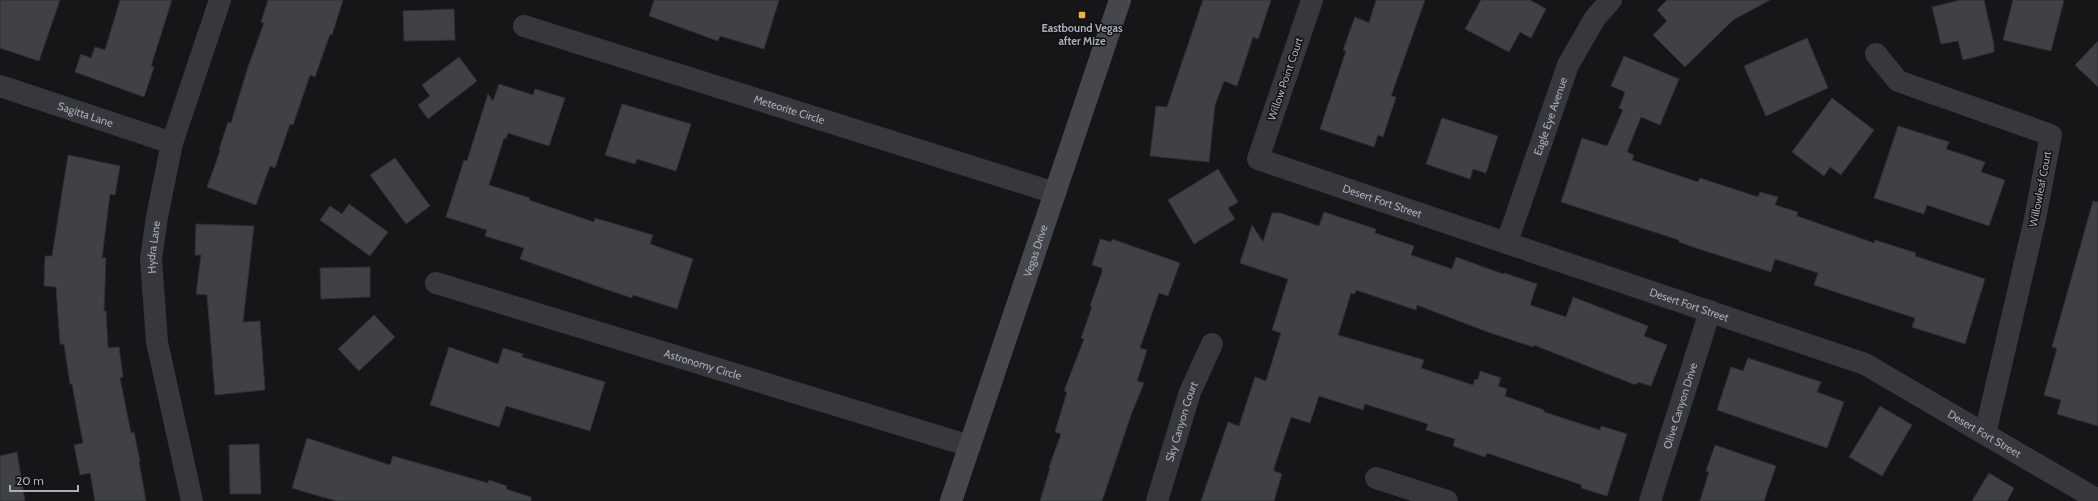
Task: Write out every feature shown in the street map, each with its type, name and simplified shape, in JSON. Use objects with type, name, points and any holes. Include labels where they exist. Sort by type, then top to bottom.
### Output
[{"type":"main road","name":"Vegas Drive","points":[[952,501],[1120,0]]},
{"type":"street","name":"Hydra Lane","points":[[192,501],[157,342],[151,259],[157,217],[172,143],[220,0]]},
{"type":"street","name":"Willow Point Court","points":[[1258,159],[1312,0]]},
{"type":"street","name":"Eagle Eye Avenue","points":[[1507,242],[1568,65],[1595,18],[1611,0]]},
{"type":"street","name":"Meteorite Circle","points":[[524,26],[1055,193]]},
{"type":"street","name":"Willowleaf Court","points":[[1876,54],[1898,81],[2050,135],[2035,219],[1985,434]]},
{"type":"street","name":"Sagitta Lane","points":[[0,86],[172,143]]},
{"type":"street","name":"Desert Fort Street","points":[[1258,159],[1865,364],[2098,500]]},
{"type":"street","name":"Astronomy Circle","points":[[436,283],[970,446]]},
{"type":"street","name":"Olive Canyon Drive","points":[[1650,501],[1710,311]]},
{"type":"street","name":"Sky Canyon Court","points":[[1157,501],[1190,392],[1212,344]]},
{"type":"street","points":[[1376,478],[1447,501]]},
{"type":"building","points":[[0,0],[60,0],[39,61],[0,48]]},
{"type":"building","points":[[120,0],[172,0],[151,66],[154,67],[144,97],[75,72],[81,54],[91,58],[95,47],[105,50]]},
{"type":"building","points":[[268,0],[343,0],[332,35],[330,34],[315,77],[310,75],[293,125],[290,124],[275,168],[270,166],[256,205],[207,187],[220,151],[219,150],[228,122],[231,123],[248,67],[264,23],[261,22]]},
{"type":"building","points":[[654,0],[779,0],[764,49],[720,36],[718,41],[649,16]]},
{"type":"building","points":[[1203,0],[1271,0],[1258,39],[1253,37],[1237,86],[1224,81],[1215,105],[1209,162],[1150,156],[1156,106],[1167,107]]},
{"type":"building","points":[[1376,0],[1425,0],[1391,96],[1396,97],[1383,137],[1378,135],[1374,147],[1320,129],[1346,51],[1343,50],[1355,17],[1369,23]]},
{"type":"building","points":[[1481,0],[1530,0],[1546,9],[1531,38],[1520,32],[1509,52],[1465,29]]},
{"type":"building","points":[[1667,0],[1770,0],[1733,20],[1685,67],[1653,35],[1667,21],[1657,10]]},
{"type":"building","points":[[1960,0],[1984,0],[1994,45],[1994,52],[1963,60],[1958,41],[1941,44],[1932,7]]},
{"type":"building","points":[[2013,0],[2064,0],[2051,51],[2003,40]]},
{"type":"building","points":[[454,9],[455,40],[404,41],[403,11]]},
{"type":"building","points":[[1807,38],[1828,88],[1766,116],[1744,66]]},
{"type":"building","points":[[2098,41],[2098,87],[2075,65]]},
{"type":"building","points":[[1624,56],[1679,79],[1660,125],[1641,117],[1627,152],[1634,155],[1632,160],[1698,182],[1700,178],[1758,197],[1760,192],[1778,197],[1775,205],[1798,212],[1797,216],[1874,243],[1875,240],[1916,253],[1915,256],[1985,279],[1965,344],[1912,327],[1915,318],[1814,285],[1818,273],[1775,259],[1771,272],[1699,249],[1679,242],[1679,240],[1561,202],[1582,138],[1607,146],[1623,110],[1619,108],[1625,92],[1611,86]]},
{"type":"building","points":[[459,57],[477,81],[428,119],[418,105],[430,96],[422,85]]},
{"type":"building","points":[[499,84],[533,95],[535,89],[565,98],[549,146],[508,133],[506,139],[504,138],[489,185],[530,198],[529,200],[594,222],[595,218],[653,235],[650,244],[693,259],[677,309],[633,295],[632,298],[520,259],[524,248],[485,236],[487,230],[446,217],[464,160],[467,161],[488,94],[493,101]]},
{"type":"building","points":[[1832,98],[1874,130],[1841,175],[1830,167],[1824,176],[1792,152]]},
{"type":"building","points":[[622,104],[691,124],[676,171],[637,159],[635,164],[605,155]]},
{"type":"building","points":[[1442,118],[1498,136],[1486,173],[1473,169],[1470,179],[1426,164]]},
{"type":"building","points":[[1898,126],[1949,142],[1946,149],[1985,162],[1981,172],[2005,180],[1989,226],[1927,205],[1924,214],[1874,198]]},
{"type":"building","points":[[68,155],[120,166],[115,195],[110,194],[102,258],[106,258],[104,311],[106,311],[108,348],[119,347],[123,377],[120,378],[131,433],[134,432],[146,501],[95,501],[90,473],[80,475],[74,445],[83,443],[72,384],[70,384],[64,344],[60,344],[56,287],[44,286],[45,256],[52,256]]},
{"type":"building","points":[[395,158],[430,206],[406,224],[370,175]]},
{"type":"building","points":[[1218,169],[1238,202],[1228,208],[1235,219],[1194,244],[1168,200]]},
{"type":"building","points":[[2093,201],[2098,202],[2098,426],[2057,414],[2061,400],[2044,395],[2057,348],[2052,347]]},
{"type":"building","points":[[349,204],[388,232],[370,256],[320,220],[330,206],[342,214]]},
{"type":"building","points":[[1324,212],[1376,229],[1375,233],[1414,246],[1411,255],[1452,269],[1456,257],[1503,274],[1504,273],[1537,284],[1530,305],[1566,317],[1573,297],[1648,326],[1644,336],[1667,345],[1651,386],[1638,382],[1637,384],[1633,384],[1534,345],[1533,347],[1485,331],[1417,305],[1416,310],[1356,290],[1355,294],[1351,293],[1338,335],[1424,360],[1421,368],[1473,385],[1475,379],[1478,380],[1480,371],[1501,378],[1498,386],[1507,389],[1505,396],[1544,410],[1544,412],[1600,430],[1601,426],[1627,434],[1607,496],[1581,488],[1582,485],[1487,453],[1485,457],[1453,446],[1455,439],[1426,430],[1428,424],[1365,404],[1363,410],[1319,396],[1310,423],[1291,417],[1274,468],[1274,471],[1282,474],[1274,501],[1201,501],[1228,422],[1239,426],[1255,377],[1266,381],[1281,333],[1272,330],[1288,279],[1240,263],[1252,225],[1263,242],[1272,213],[1280,213],[1319,226]]},
{"type":"building","points":[[196,224],[254,226],[243,322],[260,321],[265,390],[215,395],[207,295],[196,294],[201,255],[195,255]]},
{"type":"building","points":[[1100,239],[1111,242],[1112,239],[1180,263],[1168,296],[1159,293],[1140,348],[1147,350],[1137,381],[1144,383],[1131,415],[1102,501],[1040,501],[1050,468],[1049,467],[1061,434],[1055,432],[1067,392],[1064,391],[1084,339],[1081,338],[1102,272],[1102,268],[1092,265]]},
{"type":"building","points":[[370,267],[370,297],[321,299],[320,268]]},
{"type":"building","points":[[374,315],[395,337],[359,371],[338,349]]},
{"type":"building","points":[[449,347],[498,364],[503,348],[523,354],[522,357],[605,382],[590,431],[506,406],[499,427],[430,405]]},
{"type":"building","points":[[1748,358],[1821,382],[1817,392],[1844,402],[1827,448],[1717,410],[1731,367],[1743,371]]},
{"type":"building","points":[[1880,406],[1912,425],[1882,476],[1849,457]]},
{"type":"building","points":[[307,438],[390,465],[393,456],[488,483],[489,480],[507,486],[506,489],[531,497],[531,501],[337,501],[322,497],[292,488]]},
{"type":"building","points":[[259,444],[261,494],[230,494],[229,445]]},
{"type":"building","points":[[1715,445],[1776,466],[1764,501],[1700,501],[1709,472],[1706,471]]},
{"type":"building","points":[[17,452],[25,501],[0,501],[0,456]]},
{"type":"building","points":[[1989,473],[2014,488],[2007,501],[1972,501]]},
{"type":"place","name":"Eastbound Vegas after Mize","points":[[1082,15]]}]
